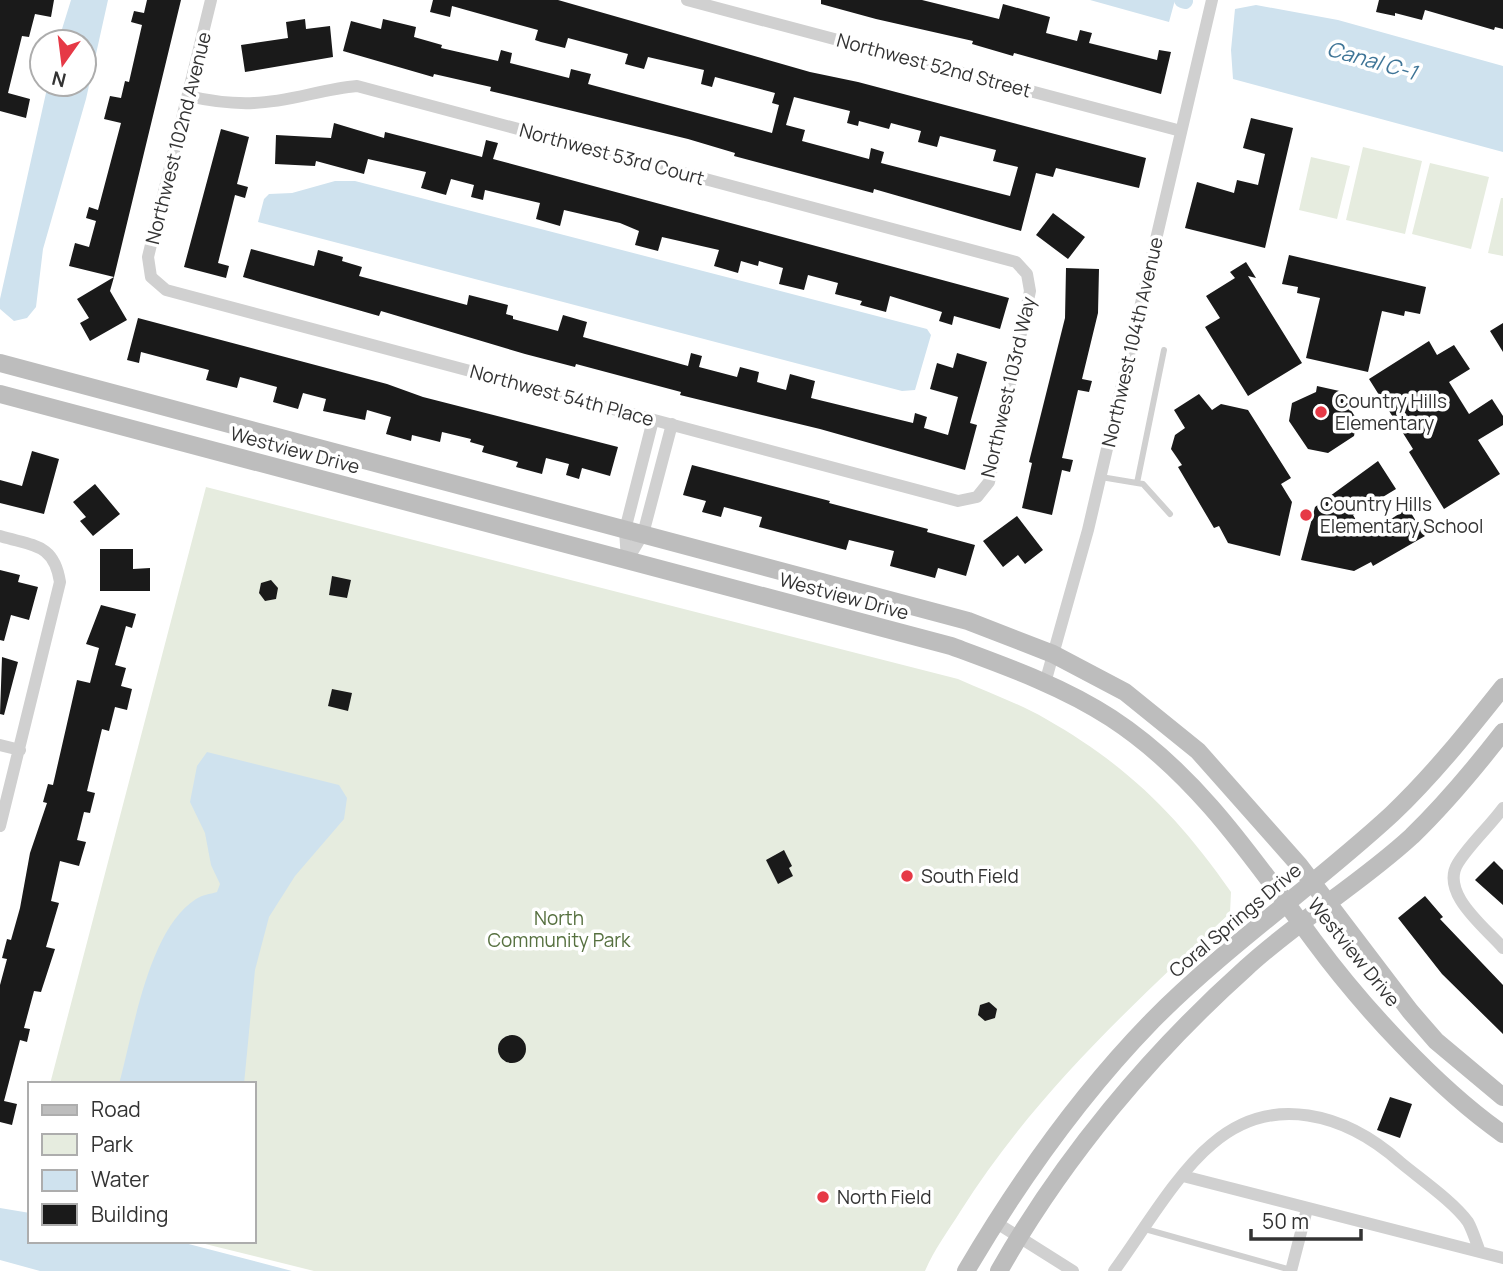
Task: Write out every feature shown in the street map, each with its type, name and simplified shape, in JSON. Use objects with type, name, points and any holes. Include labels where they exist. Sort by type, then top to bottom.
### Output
[{"type":"street","name":"Northwest 102nd Avenue","points":[[151,277],[148,257],[211,0]]},
{"type":"street","name":"Northwest 52nd Street","points":[[687,0],[1181,131]]},
{"type":"street","name":"Northwest 104th Avenue","points":[[1045,683],[1100,477],[1212,0]]},
{"type":"street","name":"Northwest 53rd Court","points":[[188,96],[222,103],[255,103],[323,89],[357,86],[1016,262],[1027,274]]},
{"type":"street","name":"Northwest 103rd Way","points":[[977,496],[989,482],[1030,291],[1027,274]]},
{"type":"street","name":"Northwest 54th Place","points":[[151,277],[166,290],[958,501],[977,496]]},
{"type":"street","name":"Westview Drive","points":[[0,363],[968,621],[1054,654],[1125,692],[1198,751],[1253,810],[1313,882],[1427,1031],[1503,1097]]},
{"type":"street","name":"Westview Drive","points":[[0,394],[951,646],[1045,683],[1111,718],[1182,777],[1230,826],[1302,924],[1390,1030],[1476,1115],[1503,1134]]},
{"type":"street","points":[[627,560],[625,530],[653,420]]},
{"type":"street","points":[[627,560],[643,534],[672,424]]},
{"type":"street","points":[[0,536],[46,549],[57,562],[60,582],[0,826]]},
{"type":"street","name":"Coral Springs Drive","points":[[966,1271],[995,1222],[1058,1129],[1151,1022],[1230,947],[1288,904],[1392,813],[1453,749],[1503,687]]},
{"type":"street","points":[[999,1271],[1018,1237],[1081,1147],[1169,1043],[1247,967],[1412,836],[1475,768],[1503,732]]},
{"type":"street","points":[[0,745],[20,750]]},
{"type":"street","points":[[1503,808],[1458,863],[1454,880],[1460,899],[1503,948]]},
{"type":"street","points":[[1114,1271],[1210,1144],[1239,1124],[1278,1115],[1322,1118],[1340,1123],[1374,1139],[1466,1220],[1480,1252]]},
{"type":"street","points":[[1183,1177],[1503,1258]]},
{"type":"street","points":[[1292,1271],[1307,1209]]},
{"type":"street","points":[[995,1222],[1073,1271]]},
{"type":"lane","points":[[1137,483],[1164,350]]},
{"type":"lane","points":[[1100,477],[1137,483],[1149,490],[1170,514]]},
{"type":"lane","points":[[1144,1229],[1292,1271]]},
{"type":"green space","points":[[1363,147],[1422,161],[1405,234],[1346,220]]},
{"type":"green space","points":[[1311,157],[1350,166],[1337,219],[1299,210]]},
{"type":"green space","points":[[1430,163],[1489,177],[1471,249],[1412,234]]},
{"type":"green space","points":[[1503,198],[1503,256],[1488,253]]},
{"type":"green space","name":"North Community Park","points":[[206,487],[958,679],[1046,719],[1102,755],[1171,816],[1231,892],[1230,913],[1120,1018],[1051,1091],[1019,1130],[988,1170],[941,1241],[925,1271],[314,1271],[201,1243],[256,1243],[256,1082],[51,1082]]},
{"type":"water","points":[[71,0],[108,0],[98,45],[98,28],[62,28]]},
{"type":"water","points":[[1090,0],[1175,0],[1169,22]]},
{"type":"water","name":"Canal C-1","points":[[1256,5],[1338,20],[1503,66],[1503,152],[1233,79],[1231,50],[1235,9]]},
{"type":"water","points":[[45,98],[86,98],[43,249],[36,307],[27,318],[14,321],[0,309]]},
{"type":"water","points":[[335,181],[355,181],[927,329],[931,335],[915,390],[902,391],[258,222],[264,199],[269,194],[292,193]]},
{"type":"water","points":[[207,752],[339,785],[347,798],[344,819],[295,876],[269,917],[255,970],[244,1082],[119,1082],[145,983],[166,933],[180,914],[198,898],[217,892],[220,884],[211,865],[205,833],[190,802],[197,766]]},
{"type":"water","points":[[0,1208],[28,1213],[28,1243],[185,1243],[292,1271],[40,1271],[0,1260]]},
{"type":"building","points":[[0,0],[54,0],[51,17],[35,14],[31,28],[28,28],[28,37],[22,36],[8,93],[30,99],[26,118],[0,111]]},
{"type":"building","points":[[147,0],[181,0],[114,277],[69,266],[75,243],[89,247],[96,221],[86,218],[89,207],[98,210],[121,123],[104,119],[110,96],[121,98],[125,81],[129,82],[142,25],[131,22],[134,11],[144,13]]},
{"type":"building","points":[[433,0],[558,0],[810,72],[858,82],[1146,158],[1139,188],[1056,168],[1053,177],[1036,173],[1021,231],[874,189],[873,193],[734,156],[735,153],[688,139],[490,91],[491,87],[434,74],[433,77],[343,51],[351,21],[381,29],[383,19],[416,27],[414,37],[442,45],[441,48],[498,61],[501,50],[512,53],[510,63],[569,78],[571,69],[591,74],[588,84],[772,133],[779,105],[772,103],[775,93],[715,77],[712,87],[701,84],[704,70],[648,57],[644,69],[625,64],[628,54],[568,38],[565,48],[541,42],[535,40],[538,30],[452,6],[450,17],[430,12]],"holes":[[[794,97],[850,111],[847,123],[858,126],[859,121],[889,129],[891,123],[921,131],[918,142],[937,147],[940,136],[996,150],[993,161],[1018,167],[1010,196],[881,163],[884,152],[871,148],[869,159],[802,141],[805,130],[786,125]]]},
{"type":"building","points":[[821,0],[922,0],[999,19],[1003,4],[1050,17],[1046,33],[1077,41],[1080,30],[1092,33],[1089,43],[1157,60],[1159,50],[1171,52],[1161,94],[1014,53],[1013,56],[972,44],[973,41],[821,4]]},
{"type":"building","points":[[1379,0],[1503,0],[1503,29],[1495,27],[1494,30],[1425,10],[1422,20],[1395,13],[1395,16],[1376,12]]},
{"type":"building","points":[[305,19],[306,29],[330,26],[333,57],[245,72],[241,45],[288,38],[286,22]]},
{"type":"building","points":[[1251,118],[1293,128],[1265,248],[1185,228],[1197,182],[1234,193],[1237,180],[1258,185],[1265,154],[1243,148]]},
{"type":"building","points":[[334,123],[384,138],[385,132],[482,157],[486,140],[498,143],[493,159],[1009,298],[1000,329],[954,316],[952,325],[939,321],[942,312],[890,296],[886,312],[860,305],[862,301],[835,294],[838,283],[808,275],[804,290],[779,284],[783,268],[759,261],[758,266],[741,261],[738,273],[714,266],[719,250],[662,237],[658,251],[635,245],[639,231],[620,223],[564,210],[560,226],[536,219],[540,203],[485,190],[483,200],[471,197],[474,185],[451,179],[446,195],[421,188],[426,172],[368,159],[364,174],[316,161],[315,166],[275,164],[276,135],[331,138]]},
{"type":"building","points":[[221,129],[249,137],[237,184],[248,187],[245,198],[235,195],[218,263],[229,266],[226,278],[184,267]]},
{"type":"building","points":[[1053,213],[1085,237],[1068,259],[1036,235]]},
{"type":"building","points":[[251,249],[314,266],[318,250],[343,257],[342,261],[362,267],[359,276],[467,305],[469,295],[508,305],[506,314],[513,316],[513,319],[558,331],[563,315],[587,322],[583,337],[688,366],[691,353],[702,356],[699,367],[737,377],[740,367],[759,372],[757,382],[786,390],[790,374],[815,381],[811,398],[913,423],[915,413],[927,417],[924,428],[948,435],[958,397],[930,389],[937,363],[953,368],[957,353],[987,362],[970,423],[977,425],[965,470],[820,429],[680,395],[681,392],[576,364],[575,367],[525,354],[381,311],[379,316],[243,277]]},
{"type":"building","points":[[1289,255],[1426,287],[1420,314],[1405,311],[1404,316],[1382,311],[1368,372],[1306,358],[1320,298],[1297,293],[1298,287],[1282,284]]},
{"type":"building","points":[[1246,262],[1256,278],[1248,276],[1302,363],[1248,396],[1205,327],[1220,318],[1206,296],[1235,278],[1230,272]]},
{"type":"building","points":[[1066,268],[1099,269],[1098,313],[1082,379],[1092,381],[1089,392],[1078,390],[1062,458],[1073,460],[1070,472],[1062,470],[1052,515],[1022,508],[1032,463],[1029,462],[1065,318]]},
{"type":"building","points":[[114,277],[110,291],[127,320],[90,341],[80,323],[89,318],[77,299]]},
{"type":"building","points":[[138,318],[387,384],[423,397],[618,447],[610,476],[582,468],[579,479],[566,475],[569,464],[546,458],[542,474],[516,467],[518,462],[482,452],[484,446],[470,442],[471,439],[442,432],[440,442],[412,435],[411,441],[386,434],[391,417],[367,410],[365,420],[323,411],[326,399],[303,393],[298,409],[273,402],[277,387],[240,377],[237,388],[206,380],[209,370],[141,352],[139,363],[127,360]]},
{"type":"building","points":[[1503,323],[1503,352],[1490,331]]},
{"type":"building","points":[[1429,341],[1437,355],[1454,345],[1470,369],[1449,382],[1469,414],[1492,399],[1503,416],[1503,425],[1478,440],[1500,474],[1444,509],[1409,452],[1413,449],[1369,379]]},
{"type":"building","name":"Country Hills Elementary","points":[[1317,386],[1344,392],[1343,397],[1357,420],[1354,436],[1328,453],[1308,449],[1289,421],[1292,403],[1316,392]]},
{"type":"building","points":[[1199,394],[1212,410],[1221,404],[1248,410],[1291,478],[1281,484],[1292,502],[1280,556],[1228,543],[1219,526],[1214,528],[1178,467],[1182,465],[1171,449],[1175,435],[1185,428],[1174,410]]},
{"type":"building","points":[[32,451],[59,459],[44,514],[0,503],[0,480],[22,486]]},
{"type":"building","points":[[1378,461],[1396,489],[1353,515],[1365,536],[1408,508],[1425,536],[1373,566],[1371,562],[1354,571],[1301,560],[1315,507]]},
{"type":"building","points":[[692,465],[830,501],[829,503],[928,529],[927,532],[975,545],[966,576],[938,568],[935,578],[890,566],[894,551],[849,540],[846,550],[759,527],[762,517],[724,507],[721,517],[702,512],[706,501],[683,495]]},
{"type":"building","points":[[95,484],[120,514],[93,536],[80,521],[86,517],[73,502]]},
{"type":"building","points":[[1017,516],[1043,550],[1025,564],[1018,555],[1003,567],[983,541]]},
{"type":"building","points":[[100,549],[133,549],[133,569],[150,568],[150,591],[100,591]]},
{"type":"building","points":[[0,570],[20,575],[18,582],[38,587],[29,620],[11,615],[4,641],[0,640]]},
{"type":"building","points":[[332,576],[351,580],[347,598],[329,595]]},
{"type":"building","points":[[271,580],[278,588],[276,599],[265,601],[259,593],[261,583]]},
{"type":"building","points":[[101,605],[136,614],[132,628],[126,626],[115,665],[126,668],[121,686],[132,689],[127,710],[115,707],[109,731],[102,729],[87,791],[95,793],[90,813],[84,812],[77,840],[86,842],[79,866],[60,861],[51,901],[59,903],[46,947],[55,949],[41,992],[34,991],[24,1028],[30,1029],[27,1042],[20,1040],[4,1101],[17,1104],[12,1125],[0,1122],[0,985],[7,959],[2,958],[7,939],[11,940],[20,908],[30,853],[47,803],[43,802],[48,784],[53,785],[77,680],[90,683],[99,648],[86,644]]},
{"type":"building","points":[[2,657],[18,662],[4,715],[0,714]]},
{"type":"building","points":[[332,689],[352,693],[348,711],[328,706]]},
{"type":"building","points":[[784,850],[792,866],[789,868],[793,876],[778,884],[766,860]]},
{"type":"building","points":[[1494,861],[1503,870],[1503,905],[1475,880]]},
{"type":"building","points":[[1425,896],[1443,917],[1440,919],[1503,985],[1503,1034],[1442,974],[1398,918]]},
{"type":"building","points":[[989,1002],[997,1009],[995,1018],[985,1021],[978,1015],[980,1005]]},
{"type":"building","points":[[512,1035],[522,1039],[526,1049],[522,1059],[512,1063],[502,1059],[498,1049],[502,1039]]},
{"type":"building","points":[[1390,1097],[1412,1104],[1400,1138],[1377,1130]]},
{"type":"place","name":"Country Hills Elementary","points":[[1321,412]]},
{"type":"place","name":"Country Hills Elementary School","points":[[1306,515]]},
{"type":"place","name":"South Field","points":[[907,876]]},
{"type":"place","name":"North Field","points":[[823,1197]]}]
